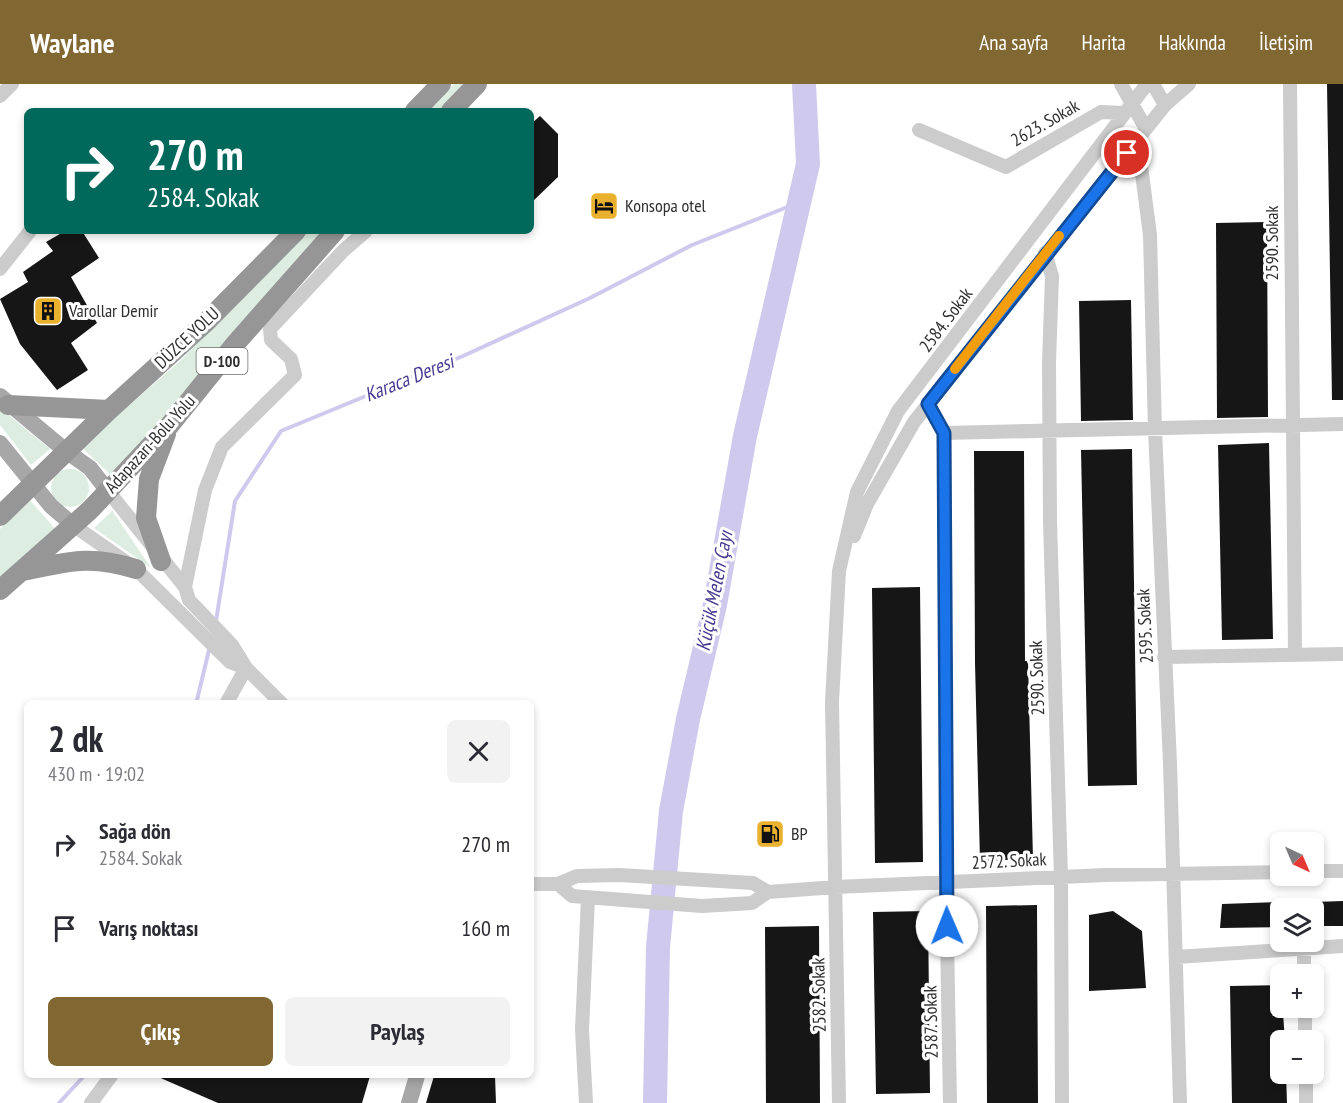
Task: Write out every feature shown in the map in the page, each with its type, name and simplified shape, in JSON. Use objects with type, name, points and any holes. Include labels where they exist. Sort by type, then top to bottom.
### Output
[{"type":"highway","points":[[418,108],[441,84]]},
{"type":"highway","points":[[454,108],[477,84]]},
{"type":"highway","name":"DÜZCE YOLU","points":[[34,482],[207,321],[293,234]]},
{"type":"highway","name":"Adapazarı-Bolu Yolu","points":[[0,590],[73,525],[169,426],[236,343],[332,234]]},
{"type":"highway","points":[[4,400],[109,410]]},
{"type":"highway","points":[[161,561],[146,518],[147,499],[149,479],[169,426]]},
{"type":"highway","name":"D-100","points":[[0,516],[34,482]]},
{"type":"highway","points":[[21,571],[79,560],[108,560],[136,569]]},
{"type":"main road","points":[[4,400],[90,468],[108,491]]},
{"type":"main road","points":[[0,443],[34,482],[51,506],[73,525]]},
{"type":"main road","points":[[409,1103],[416,1078]]},
{"type":"street","points":[[0,96],[12,84]]},
{"type":"street","points":[[1121,84],[1128,108],[1146,129]]},
{"type":"street","name":"2584. Sokak","points":[[836,887],[832,702],[839,571],[857,492],[898,411],[1147,84]]},
{"type":"street","points":[[1153,84],[1165,105]]},
{"type":"street","name":"2584. Sokak","points":[[839,571],[867,504],[914,422],[1165,105],[1189,84]]},
{"type":"street","name":"2590. Sokak","points":[[1290,84],[1295,653]]},
{"type":"street","name":"2623. Sokak","points":[[919,130],[1006,167],[1101,112],[1128,108]]},
{"type":"street","name":"2595. Sokak","points":[[1127,153],[1141,166],[1150,235],[1155,430],[1174,874],[1180,1103]]},
{"type":"street","points":[[0,269],[28,234]]},
{"type":"street","points":[[187,594],[205,490],[222,447],[295,375],[291,358],[271,340],[270,329],[343,251],[363,234]]},
{"type":"street","name":"2590. Sokak","points":[[1045,254],[1052,276],[1049,431],[1061,877],[1062,1103]]},
{"type":"street","name":"2587. Sokak","points":[[928,404],[944,433],[946,882],[950,1103]]},
{"type":"street","points":[[944,433],[1343,424]]},
{"type":"street","points":[[108,491],[187,594],[232,645],[246,668],[278,700]]},
{"type":"street","points":[[73,525],[136,569],[230,662],[246,668]]},
{"type":"street","points":[[1164,657],[1295,653],[1343,654]]},
{"type":"street","points":[[228,700],[246,668]]},
{"type":"street","points":[[1324,872],[1343,871]]},
{"type":"street","name":"2572. Sokak","points":[[558,884],[577,876],[619,875],[705,882],[753,883],[768,892],[1061,877],[1270,872]]},
{"type":"street","points":[[534,884],[558,884],[572,896],[702,906],[752,903],[768,892]]},
{"type":"street","name":"2582. Sokak","points":[[836,887],[839,1103]]},
{"type":"street","points":[[586,1103],[582,1030],[588,898]]},
{"type":"street","points":[[1324,947],[1343,946]]},
{"type":"street","points":[[1176,957],[1270,951]]},
{"type":"street","points":[[91,1103],[110,1078]]},
{"type":"street","points":[[1306,1084],[1306,1103]]},
{"type":"green space","points":[[454,84],[466,84],[442,108],[430,108]]},
{"type":"green space","points":[[306,234],[320,234],[113,477],[81,447],[179,362]]},
{"type":"green space","points":[[0,408],[50,449],[31,465],[0,425]]},
{"type":"green space","points":[[70,469],[77,470],[83,475],[88,481],[88,495],[83,501],[77,506],[70,507],[63,506],[57,501],[52,495],[51,488],[52,481],[57,475],[63,470]]},
{"type":"green space","points":[[27,497],[57,531],[0,577],[0,529]]},
{"type":"green space","points":[[113,510],[113,512],[151,568],[94,528]]},
{"type":"building","points":[[1327,84],[1343,84],[1343,400],[1332,400]]},
{"type":"building","points":[[540,116],[558,134],[558,177],[534,200],[534,121]]},
{"type":"building","points":[[1267,222],[1268,417],[1217,418],[1216,223]]},
{"type":"building","name":"Varollar Demir","points":[[60,234],[84,234],[99,258],[71,277],[97,323],[71,343],[88,370],[57,390],[20,344],[0,299],[28,282],[23,272],[53,251],[46,242]]},
{"type":"building","points":[[1131,300],[1133,420],[1081,421],[1079,301]]},
{"type":"building","points":[[1269,443],[1273,639],[1222,640],[1218,445]]},
{"type":"building","points":[[1132,449],[1137,785],[1088,786],[1081,450]]},
{"type":"building","points":[[974,451],[1024,451],[1025,661],[1028,661],[1033,859],[980,861],[975,663]]},
{"type":"building","points":[[920,587],[923,862],[875,863],[872,588]]},
{"type":"building","points":[[1343,901],[1343,926],[1324,926],[1324,902]]},
{"type":"building","points":[[1270,902],[1270,927],[1220,928],[1222,904]]},
{"type":"building","points":[[1037,905],[1038,1103],[987,1103],[986,906]]},
{"type":"building","points":[[928,911],[930,1093],[876,1094],[873,912]]},
{"type":"building","points":[[1113,911],[1142,931],[1146,988],[1089,991],[1089,915]]},
{"type":"building","points":[[819,926],[820,1103],[766,1103],[765,927]]},
{"type":"building","points":[[1270,985],[1270,1018],[1283,1018],[1284,1030],[1270,1030],[1270,1084],[1286,1084],[1287,1103],[1232,1103],[1230,986]]},
{"type":"building","points":[[161,1078],[369,1078],[362,1103],[218,1103]]},
{"type":"building","points":[[433,1078],[495,1078],[496,1103],[426,1103]]},
{"type":"waterway","name":"Küçük Melen Çayı","points":[[655,1103],[658,947],[671,811],[688,719],[715,605],[745,436],[808,164],[804,84]]},
{"type":"waterway","name":"Karaca Deresi","points":[[216,621],[235,501],[281,431],[463,356],[590,298],[692,245],[800,202]]},
{"type":"waterway","name":"Karaca Deresi","points":[[197,700],[210,646]]},
{"type":"waterway","name":"Karaca Deresi","points":[[59,1103],[82,1078]]},
{"type":"slow traffic","points":[[955,369],[1059,236]]},
{"type":"place","name":"Konsopa otel","points":[[604,206]]},
{"type":"place","name":"Varollar Demir","points":[[48,311]]},
{"type":"place","name":"BP","points":[[770,834]]},
{"type":"route","points":[[947,926],[944,433],[928,404],[1127,153]]}]
